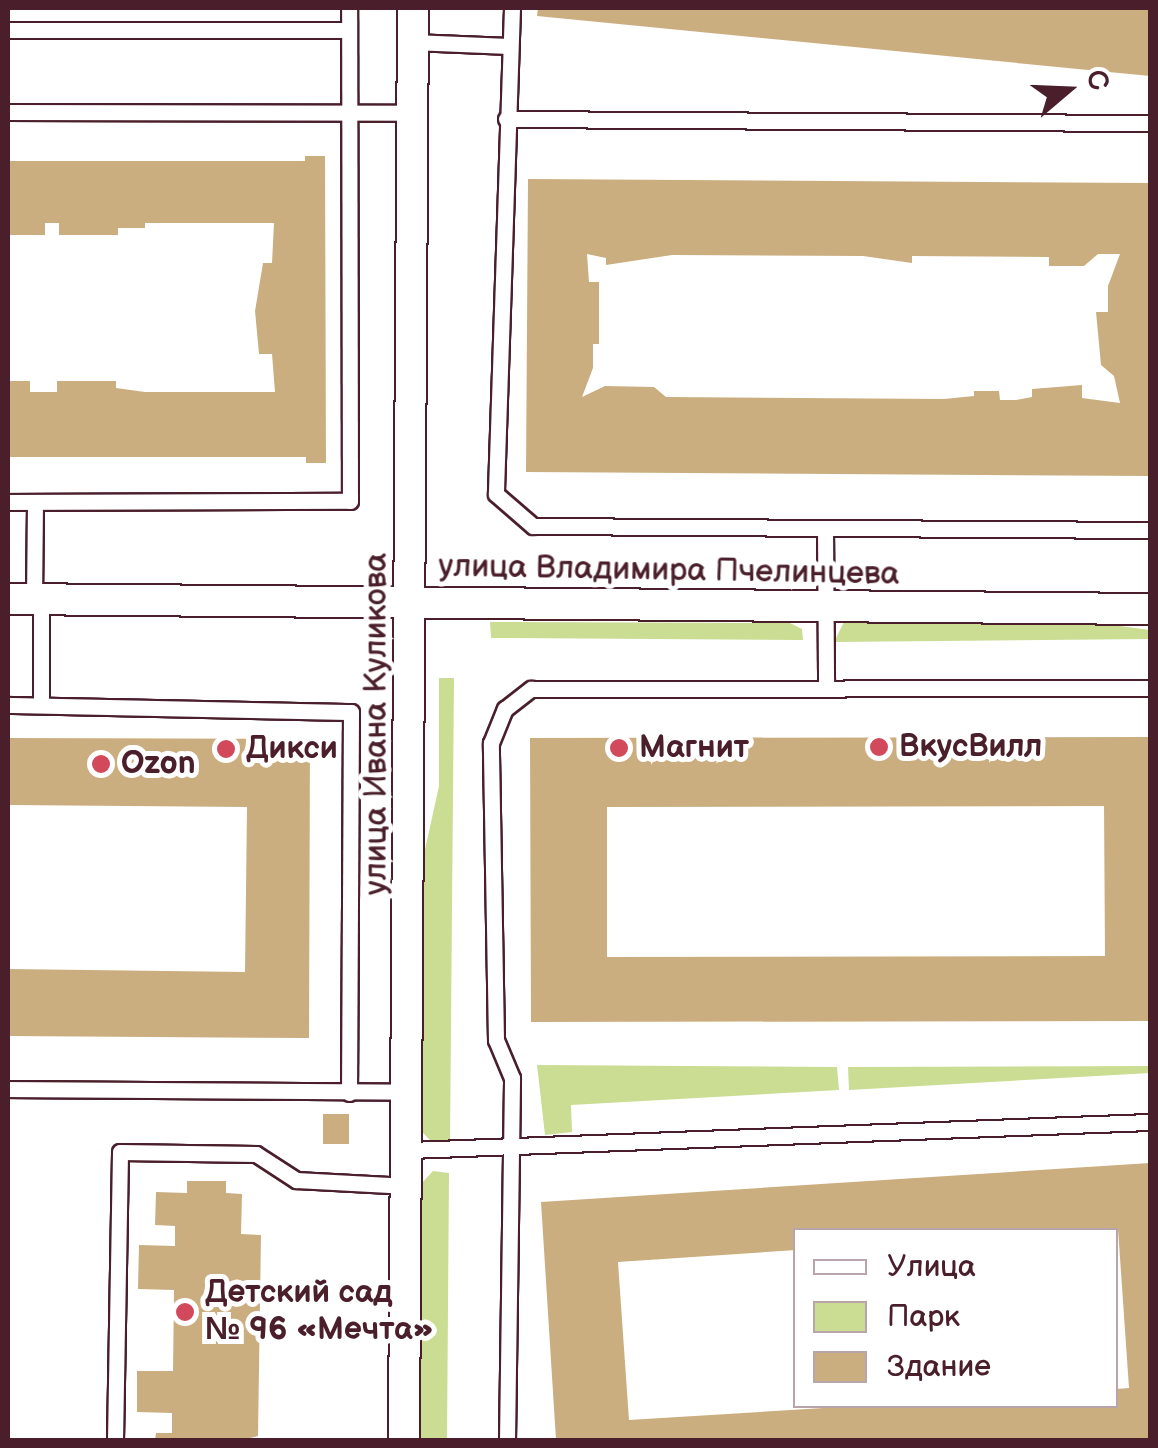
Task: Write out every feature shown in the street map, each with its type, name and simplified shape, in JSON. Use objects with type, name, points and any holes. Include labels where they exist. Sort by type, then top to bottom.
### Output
[{"type":"street","name":"улица Ивана Куликова","points":[[404,1440],[410,1150],[413,8]]},
{"type":"street","name":"улица Владимира Пчелинцева","points":[[28,599],[1150,609]]},
{"type":"lane","points":[[8,502],[350,501],[349,8]]},
{"type":"lane","points":[[512,8],[496,494],[533,526],[1150,530]]},
{"type":"lane","points":[[8,30],[349,30]]},
{"type":"lane","points":[[412,42],[508,46]]},
{"type":"lane","points":[[8,112],[410,112]]},
{"type":"lane","points":[[506,119],[1150,122]]},
{"type":"lane","points":[[35,502],[28,599],[41,706]]},
{"type":"lane","points":[[825,528],[826,689]]},
{"type":"lane","points":[[507,1440],[508,1148],[512,1078],[496,1040],[491,743],[505,709],[531,690],[1150,688]]},
{"type":"lane","points":[[8,705],[350,712],[349,1093]]},
{"type":"lane","points":[[8,1089],[410,1092]]},
{"type":"lane","points":[[410,1150],[1150,1122]]},
{"type":"lane","points":[[115,1440],[120,1152],[256,1154],[296,1180],[408,1186]]},
{"type":"green space","points":[[845,620],[1105,624],[1150,630],[1150,639],[834,642]]},
{"type":"green space","points":[[490,622],[790,623],[802,629],[803,640],[491,638]]},
{"type":"green space","points":[[439,678],[454,678],[450,1142],[433,1143],[422,1132],[424,854],[439,786]]},
{"type":"green space","points":[[537,1065],[837,1067],[839,1090],[571,1105],[572,1132],[545,1135]]},
{"type":"green space","points":[[1150,1066],[1150,1073],[849,1090],[848,1067]]},
{"type":"green space","points":[[433,1171],[449,1173],[447,1440],[419,1440],[422,1183]]},
{"type":"building","points":[[538,8],[1150,8],[1150,76],[537,16]]},
{"type":"building","points":[[305,156],[325,156],[326,463],[306,463],[306,457],[8,457],[8,381],[30,381],[30,392],[57,392],[57,381],[116,381],[116,388],[145,392],[275,392],[272,354],[259,354],[255,311],[263,263],[272,263],[274,223],[145,223],[145,228],[118,228],[118,235],[59,235],[59,223],[45,223],[45,235],[8,235],[8,161],[305,161]]},
{"type":"building","points":[[528,179],[1150,183],[1150,476],[526,472]],"holes":[[[587,254],[606,258],[606,265],[672,255],[863,256],[912,263],[912,256],[1049,257],[1049,266],[1084,266],[1098,254],[1120,254],[1108,286],[1108,312],[1096,312],[1101,365],[1114,376],[1120,403],[1082,398],[1082,385],[1032,389],[1032,397],[1016,400],[1000,400],[999,391],[974,391],[974,396],[944,399],[666,397],[654,387],[605,386],[582,397],[593,368],[593,344],[599,344],[599,282],[589,282]]]},
{"type":"building","points":[[1150,737],[1150,1021],[531,1022],[530,738]],"holes":[[[1104,806],[1105,956],[607,957],[607,807]]]},
{"type":"building","points":[[8,738],[310,739],[309,1038],[8,1036],[8,969],[245,972],[247,807],[8,805]]},
{"type":"building","points":[[323,1114],[349,1114],[349,1144],[323,1144]]},
{"type":"building","points":[[1150,1163],[1150,1440],[556,1440],[541,1202]]},
{"type":"building","points":[[187,1181],[226,1181],[226,1193],[242,1194],[241,1234],[261,1235],[258,1436],[242,1440],[155,1440],[156,1433],[172,1433],[172,1413],[137,1412],[137,1371],[173,1371],[174,1290],[138,1289],[139,1245],[175,1246],[175,1226],[155,1225],[156,1192],[187,1193]]},
{"type":"place","name":"ВкусВилл","points":[[879,747]]},
{"type":"place","name":"Магнит","points":[[619,748]]},
{"type":"place","name":"Дикси","points":[[226,749]]},
{"type":"place","name":"Ozon","points":[[101,764]]},
{"type":"place","name":"Детский сад № 96 «Мечта»","points":[[185,1312]]}]
